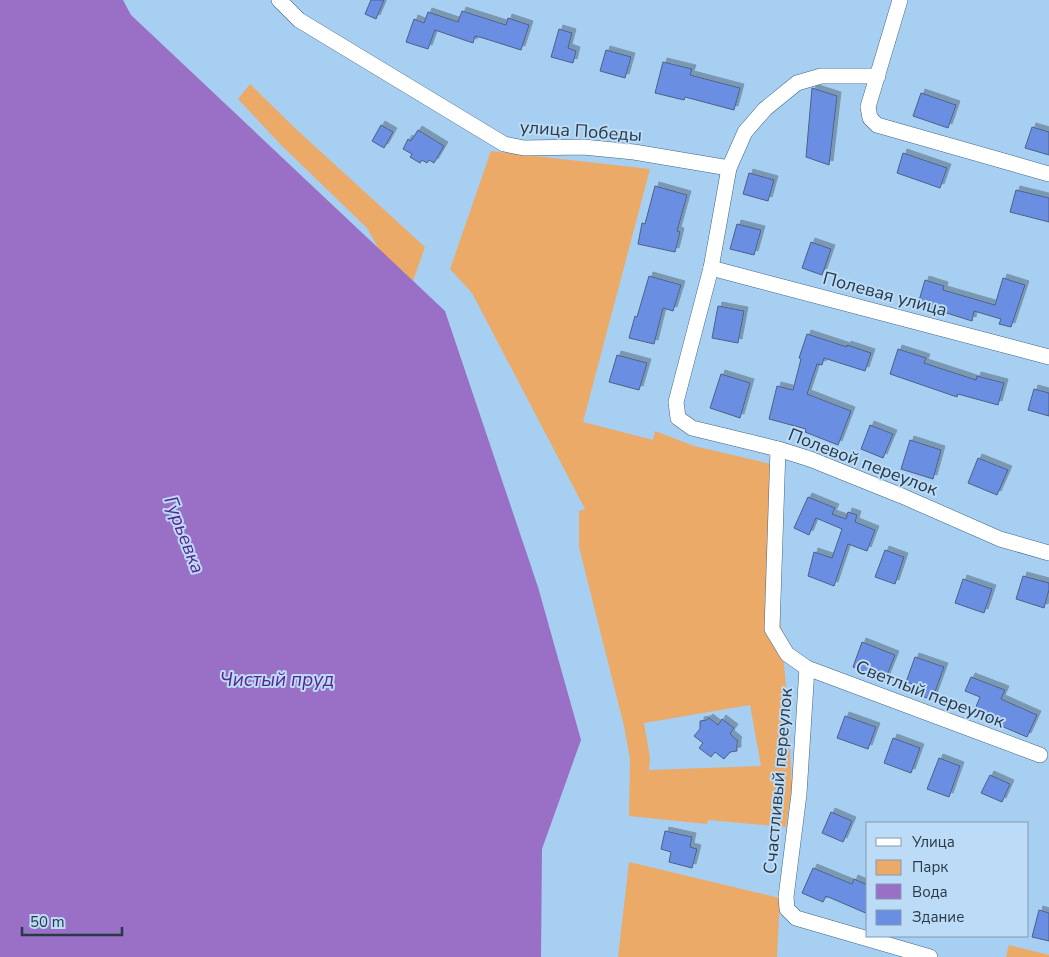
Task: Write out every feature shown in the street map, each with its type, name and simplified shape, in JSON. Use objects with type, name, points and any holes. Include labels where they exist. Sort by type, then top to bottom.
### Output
[{"type":"street","name":"улица Победы","points":[[279,0],[299,20],[504,144],[524,148],[583,148],[634,152],[729,168]]},
{"type":"street","points":[[900,0],[868,106],[870,118],[876,125],[1049,174]]},
{"type":"street","points":[[711,268],[729,168],[745,132],[765,108],[797,83],[821,76],[878,76]]},
{"type":"street","name":"Полевая улица","points":[[711,268],[1049,357]]},
{"type":"street","name":"Полевой переулок","points":[[711,268],[676,402],[678,418],[692,428],[778,449],[810,459],[902,496],[1000,539],[1049,553]]},
{"type":"street","name":"Светлый переулок","points":[[778,449],[772,629],[787,654],[807,668],[1040,755]]},
{"type":"street","name":"Счастливый переулок","points":[[807,668],[799,794],[786,897],[787,909],[796,918],[921,956]]},
{"type":"green space","points":[[250,84],[297,130],[425,247],[408,295],[399,285],[367,228],[281,145],[238,99]]},
{"type":"green space","points":[[491,151],[650,169],[583,422],[653,440],[655,431],[694,446],[771,464],[792,786],[786,827],[708,820],[707,824],[629,816],[630,759],[624,726],[579,547],[579,511],[585,509],[472,293],[450,269]],"holes":[[[750,705],[761,766],[649,770],[650,758],[644,723]]]},
{"type":"green space","points":[[629,862],[780,898],[777,957],[618,957]]},
{"type":"green space","points":[[1009,945],[1049,955],[1049,957],[1006,957]]},
{"type":"water","name":"Чистый пруд","points":[[0,0],[123,0],[131,15],[445,311],[538,587],[581,740],[542,849],[541,957],[0,957]]},
{"type":"building","points":[[371,0],[384,0],[376,19],[365,14]]},
{"type":"building","points":[[462,11],[506,25],[508,18],[529,25],[521,50],[475,36],[473,43],[435,30],[428,49],[406,42],[414,19],[424,23],[428,12],[458,22]]},
{"type":"building","points":[[559,29],[572,33],[568,48],[576,51],[573,63],[551,57]]},
{"type":"building","points":[[606,50],[631,57],[625,78],[600,71]]},
{"type":"building","points":[[663,62],[692,69],[690,75],[740,88],[734,110],[685,97],[684,100],[655,93]]},
{"type":"building","points":[[812,88],[837,96],[829,165],[806,157]]},
{"type":"building","points":[[921,93],[956,105],[948,128],[913,116]]},
{"type":"building","points":[[381,125],[393,132],[384,148],[372,141]]},
{"type":"building","points":[[1032,127],[1049,132],[1049,155],[1025,148]]},
{"type":"building","points":[[418,130],[444,146],[434,163],[429,160],[427,163],[422,160],[420,163],[410,157],[412,154],[403,149],[408,139],[411,141]]},
{"type":"building","points":[[903,153],[947,168],[940,188],[897,173]]},
{"type":"building","points":[[749,173],[774,180],[768,201],[743,194]]},
{"type":"building","points":[[655,186],[687,195],[677,231],[680,232],[675,252],[638,244],[642,223],[645,224]]},
{"type":"building","points":[[1016,190],[1049,198],[1049,222],[1010,212]]},
{"type":"building","points":[[737,224],[761,230],[754,255],[730,249]]},
{"type":"building","points":[[811,242],[831,249],[822,275],[802,268]]},
{"type":"building","points":[[649,276],[681,285],[673,311],[663,308],[654,344],[629,338]]},
{"type":"building","points":[[1003,278],[1025,285],[1011,327],[999,324],[1001,319],[974,311],[972,321],[918,304],[925,280],[944,286],[943,290],[995,305]]},
{"type":"building","points":[[718,306],[744,311],[738,343],[712,338]]},
{"type":"building","points":[[807,334],[871,353],[865,371],[824,358],[822,365],[817,364],[807,394],[851,411],[838,445],[805,432],[806,429],[769,419],[777,386],[793,390],[801,359],[799,358]]},
{"type":"building","points":[[898,349],[926,358],[924,363],[976,380],[977,376],[1004,383],[998,405],[958,394],[957,397],[890,374]]},
{"type":"building","points":[[617,355],[647,363],[639,390],[609,382]]},
{"type":"building","points":[[721,374],[750,383],[740,418],[710,408]]},
{"type":"building","points":[[1034,389],[1049,393],[1049,416],[1028,410]]},
{"type":"building","points":[[870,425],[893,434],[883,458],[861,449]]},
{"type":"building","points":[[910,440],[941,450],[933,479],[901,469]]},
{"type":"building","points":[[978,458],[1008,470],[997,495],[968,483]]},
{"type":"building","points":[[808,497],[835,508],[832,514],[846,519],[848,512],[857,515],[855,522],[875,530],[867,551],[848,544],[834,586],[808,576],[814,552],[832,558],[842,529],[816,518],[809,535],[794,528]]},
{"type":"building","points":[[885,550],[904,557],[895,584],[875,577]]},
{"type":"building","points":[[1023,576],[1049,583],[1044,608],[1016,599]]},
{"type":"building","points":[[963,579],[992,589],[984,613],[955,603]]},
{"type":"building","points":[[862,642],[895,655],[885,680],[853,667]]},
{"type":"building","points":[[915,657],[944,667],[932,700],[922,696],[925,688],[906,682]]},
{"type":"building","points":[[971,677],[1005,690],[1001,699],[1037,715],[1027,737],[973,714],[980,697],[965,691]]},
{"type":"building","points":[[845,716],[876,727],[868,749],[837,738]]},
{"type":"building","points":[[709,718],[718,725],[722,719],[734,728],[730,734],[738,741],[737,751],[730,752],[724,759],[715,752],[711,757],[699,748],[703,743],[694,736],[700,729],[700,721]]},
{"type":"building","points":[[893,738],[920,748],[911,773],[884,763]]},
{"type":"building","points":[[939,758],[960,766],[949,797],[927,789]]},
{"type":"building","points":[[990,775],[1010,784],[1002,802],[981,793]]},
{"type":"building","points":[[831,812],[852,821],[843,842],[822,833]]},
{"type":"building","points":[[665,831],[692,837],[690,847],[697,849],[692,868],[669,862],[671,852],[661,849]]},
{"type":"building","points":[[813,868],[852,884],[854,879],[866,884],[866,913],[826,896],[823,902],[802,893]]},
{"type":"building","points":[[1039,910],[1049,913],[1049,941],[1032,937]]},
{"type":"water label","name":"Гурьевка","points":[[184,535]]}]
